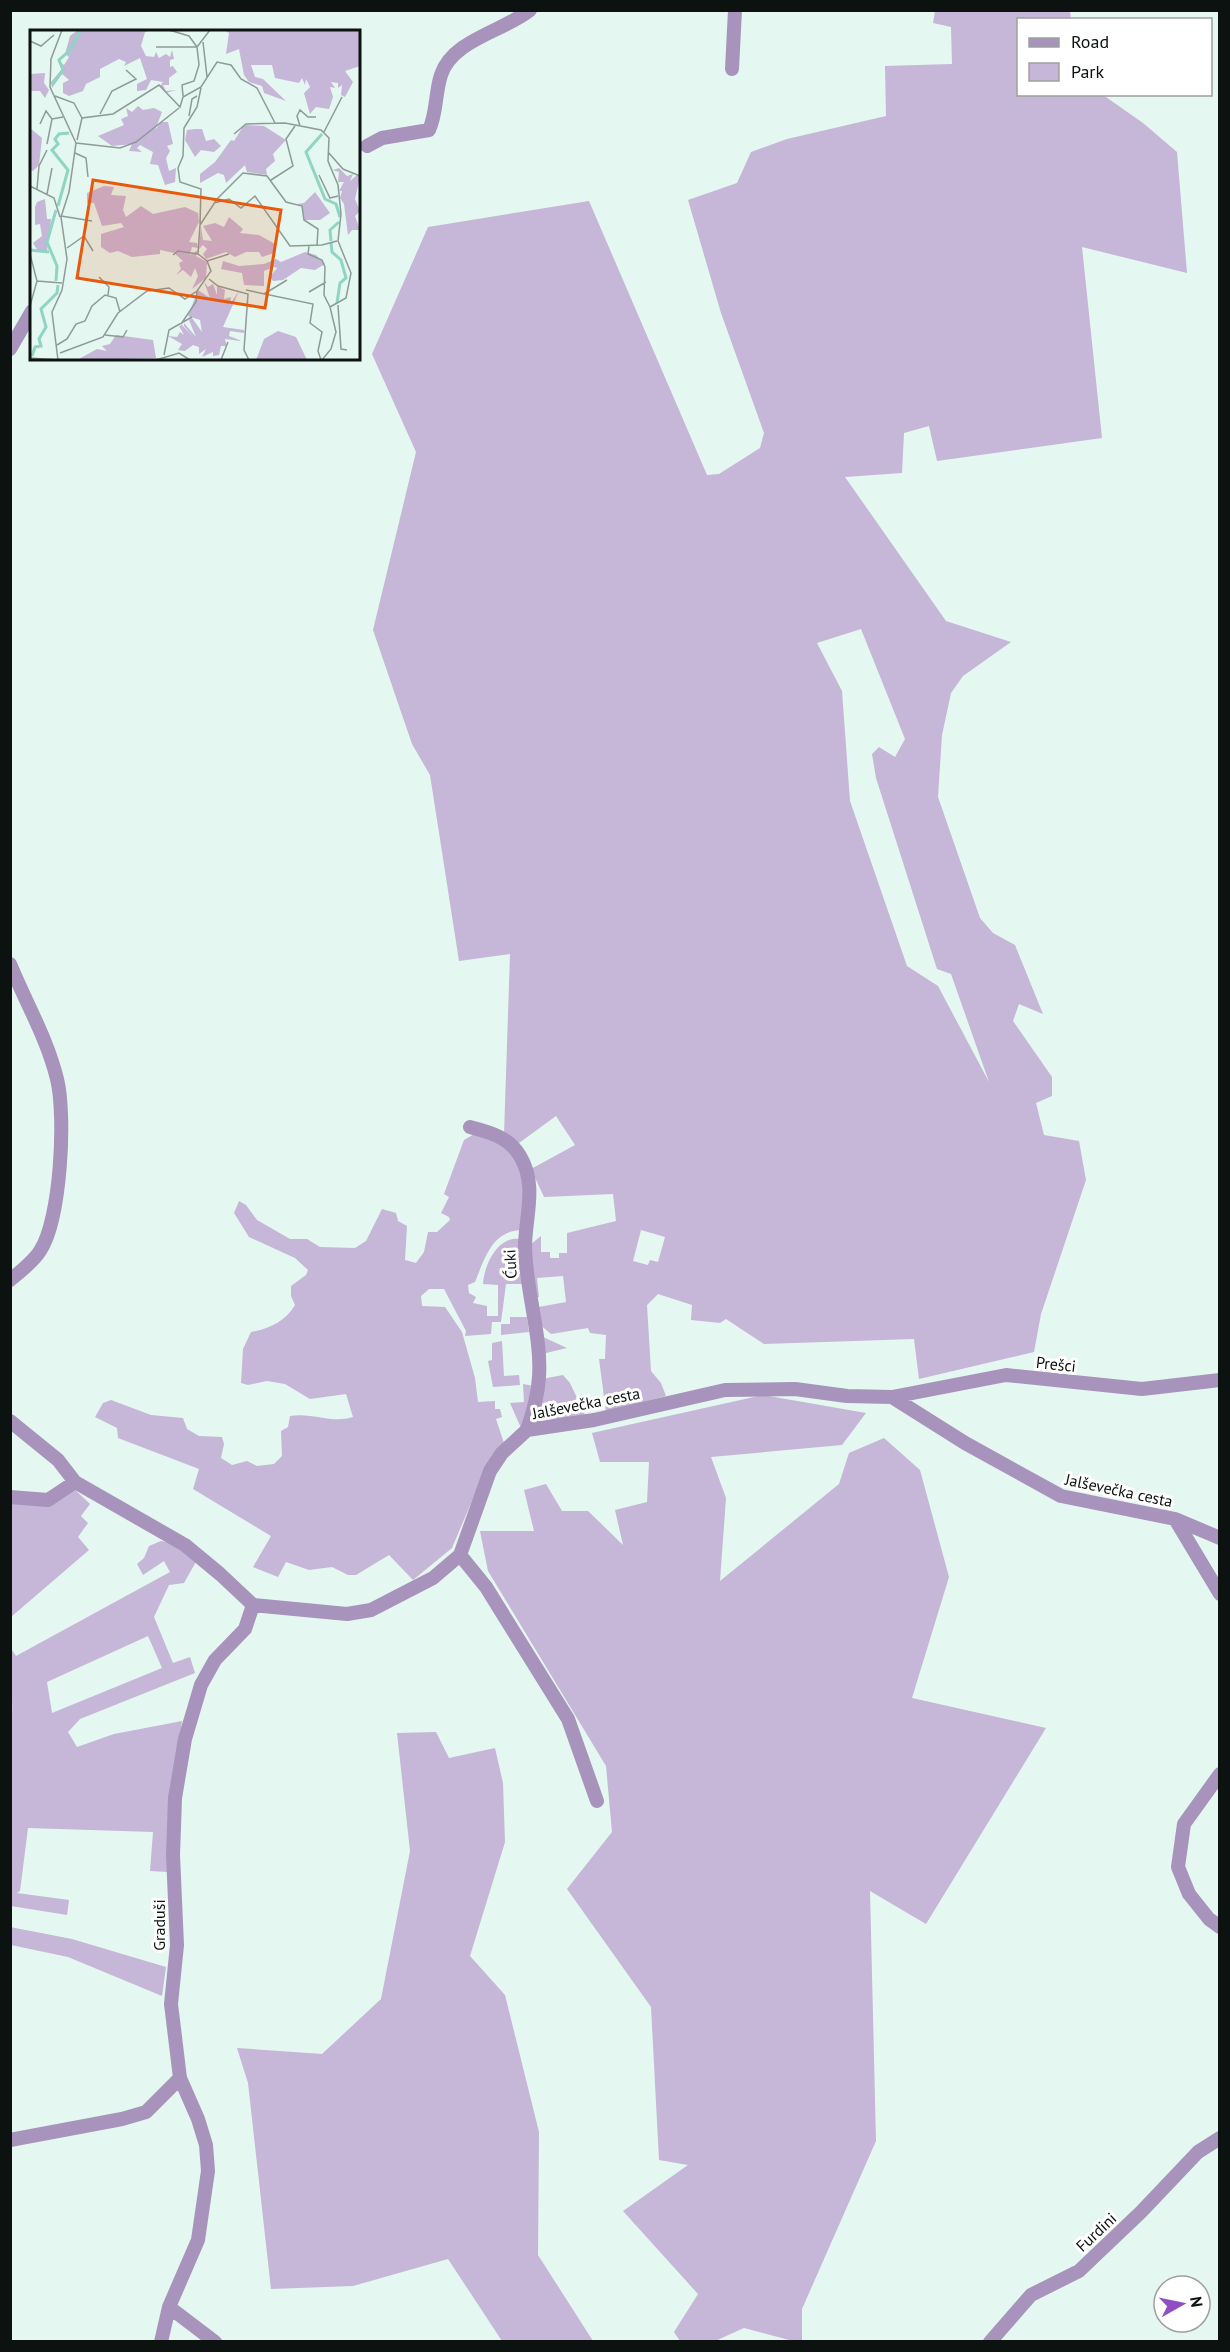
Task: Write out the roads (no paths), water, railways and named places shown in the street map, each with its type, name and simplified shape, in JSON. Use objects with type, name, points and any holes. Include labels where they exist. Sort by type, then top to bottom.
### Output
[{"type":"street","points":[[367,146],[382,138],[429,130],[441,75],[450,58],[461,49],[517,21],[530,10]]},
{"type":"street","points":[[732,69],[735,10]]},
{"type":"street","points":[[10,349],[30,314]]},
{"type":"street","points":[[10,964],[45,1041],[58,1081],[61,1141],[56,1194],[41,1251],[10,1280]]},
{"type":"street","name":"Ćuki","points":[[470,1127],[495,1135],[510,1144],[521,1157],[528,1176],[530,1196],[526,1229],[527,1274],[539,1375],[527,1430]]},
{"type":"street","name":"Prešci","points":[[892,1396],[1006,1375],[1142,1389],[1220,1380]]},
{"type":"street","name":"Jalševečka cesta","points":[[253,1605],[347,1614],[371,1610],[433,1578],[460,1555],[490,1471],[502,1452],[527,1430],[594,1420],[725,1389],[795,1389],[847,1396],[892,1396],[965,1443],[1061,1496],[1175,1519],[1220,1538]]},
{"type":"street","points":[[10,1421],[58,1460],[75,1482],[184,1545],[253,1605]]},
{"type":"street","points":[[10,1497],[48,1500],[75,1482]]},
{"type":"street","points":[[1175,1519],[1220,1594]]},
{"type":"street","points":[[460,1555],[486,1587],[568,1719],[597,1801]]},
{"type":"street","name":"Graduši","points":[[161,2342],[169,2307],[198,2240],[208,2171],[206,2145],[198,2119],[180,2078],[171,2004],[177,1945],[173,1855],[175,1798],[185,1739],[201,1685],[211,1666],[245,1629],[253,1605]]},
{"type":"street","points":[[1220,1774],[1184,1824],[1178,1867],[1189,1894],[1209,1919],[1220,1927]]},
{"type":"street","points":[[10,2140],[122,2119],[146,2112],[180,2078]]},
{"type":"street","name":"Furdini","points":[[990,2342],[1031,2295],[1079,2271],[1141,2212],[1198,2152],[1220,2138]]},
{"type":"street","points":[[169,2307],[215,2342]]}]
